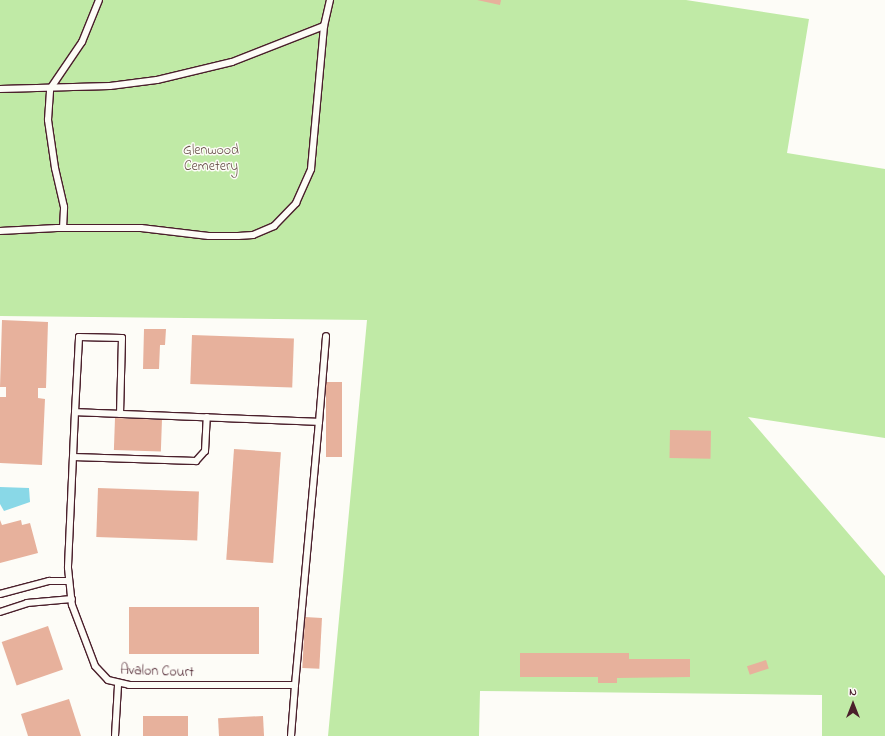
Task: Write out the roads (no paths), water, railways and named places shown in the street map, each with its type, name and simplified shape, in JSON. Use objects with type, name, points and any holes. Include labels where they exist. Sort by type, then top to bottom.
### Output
[{"type":"lane","points":[[64,228],[64,207],[55,168],[48,120],[50,89],[82,42],[99,0]]},
{"type":"lane","points":[[0,231],[64,228],[141,228],[209,236],[238,236],[253,235],[274,226],[296,203],[312,169],[324,26],[330,0]]},
{"type":"lane","points":[[0,89],[50,89],[110,86],[197,72],[247,57],[324,26]]},
{"type":"lane","points":[[291,736],[326,336]]},
{"type":"lane","name":"Avalon Court","points":[[120,414],[122,338],[79,337],[73,457],[70,581],[72,598],[95,666],[108,680],[118,685],[295,685]]},
{"type":"lane","points":[[75,412],[319,422]]},
{"type":"lane","points":[[73,457],[196,461],[205,451],[207,418]]},
{"type":"lane","points":[[0,594],[49,581],[70,581]]},
{"type":"lane","points":[[0,612],[27,603],[72,598]]},
{"type":"lane","points":[[115,736],[118,685]]},
{"type":"water","points":[[0,487],[29,488],[30,502],[4,511],[0,504]]},
{"type":"park label","name":"Glenwood Cemetery","points":[[211,160]]}]
